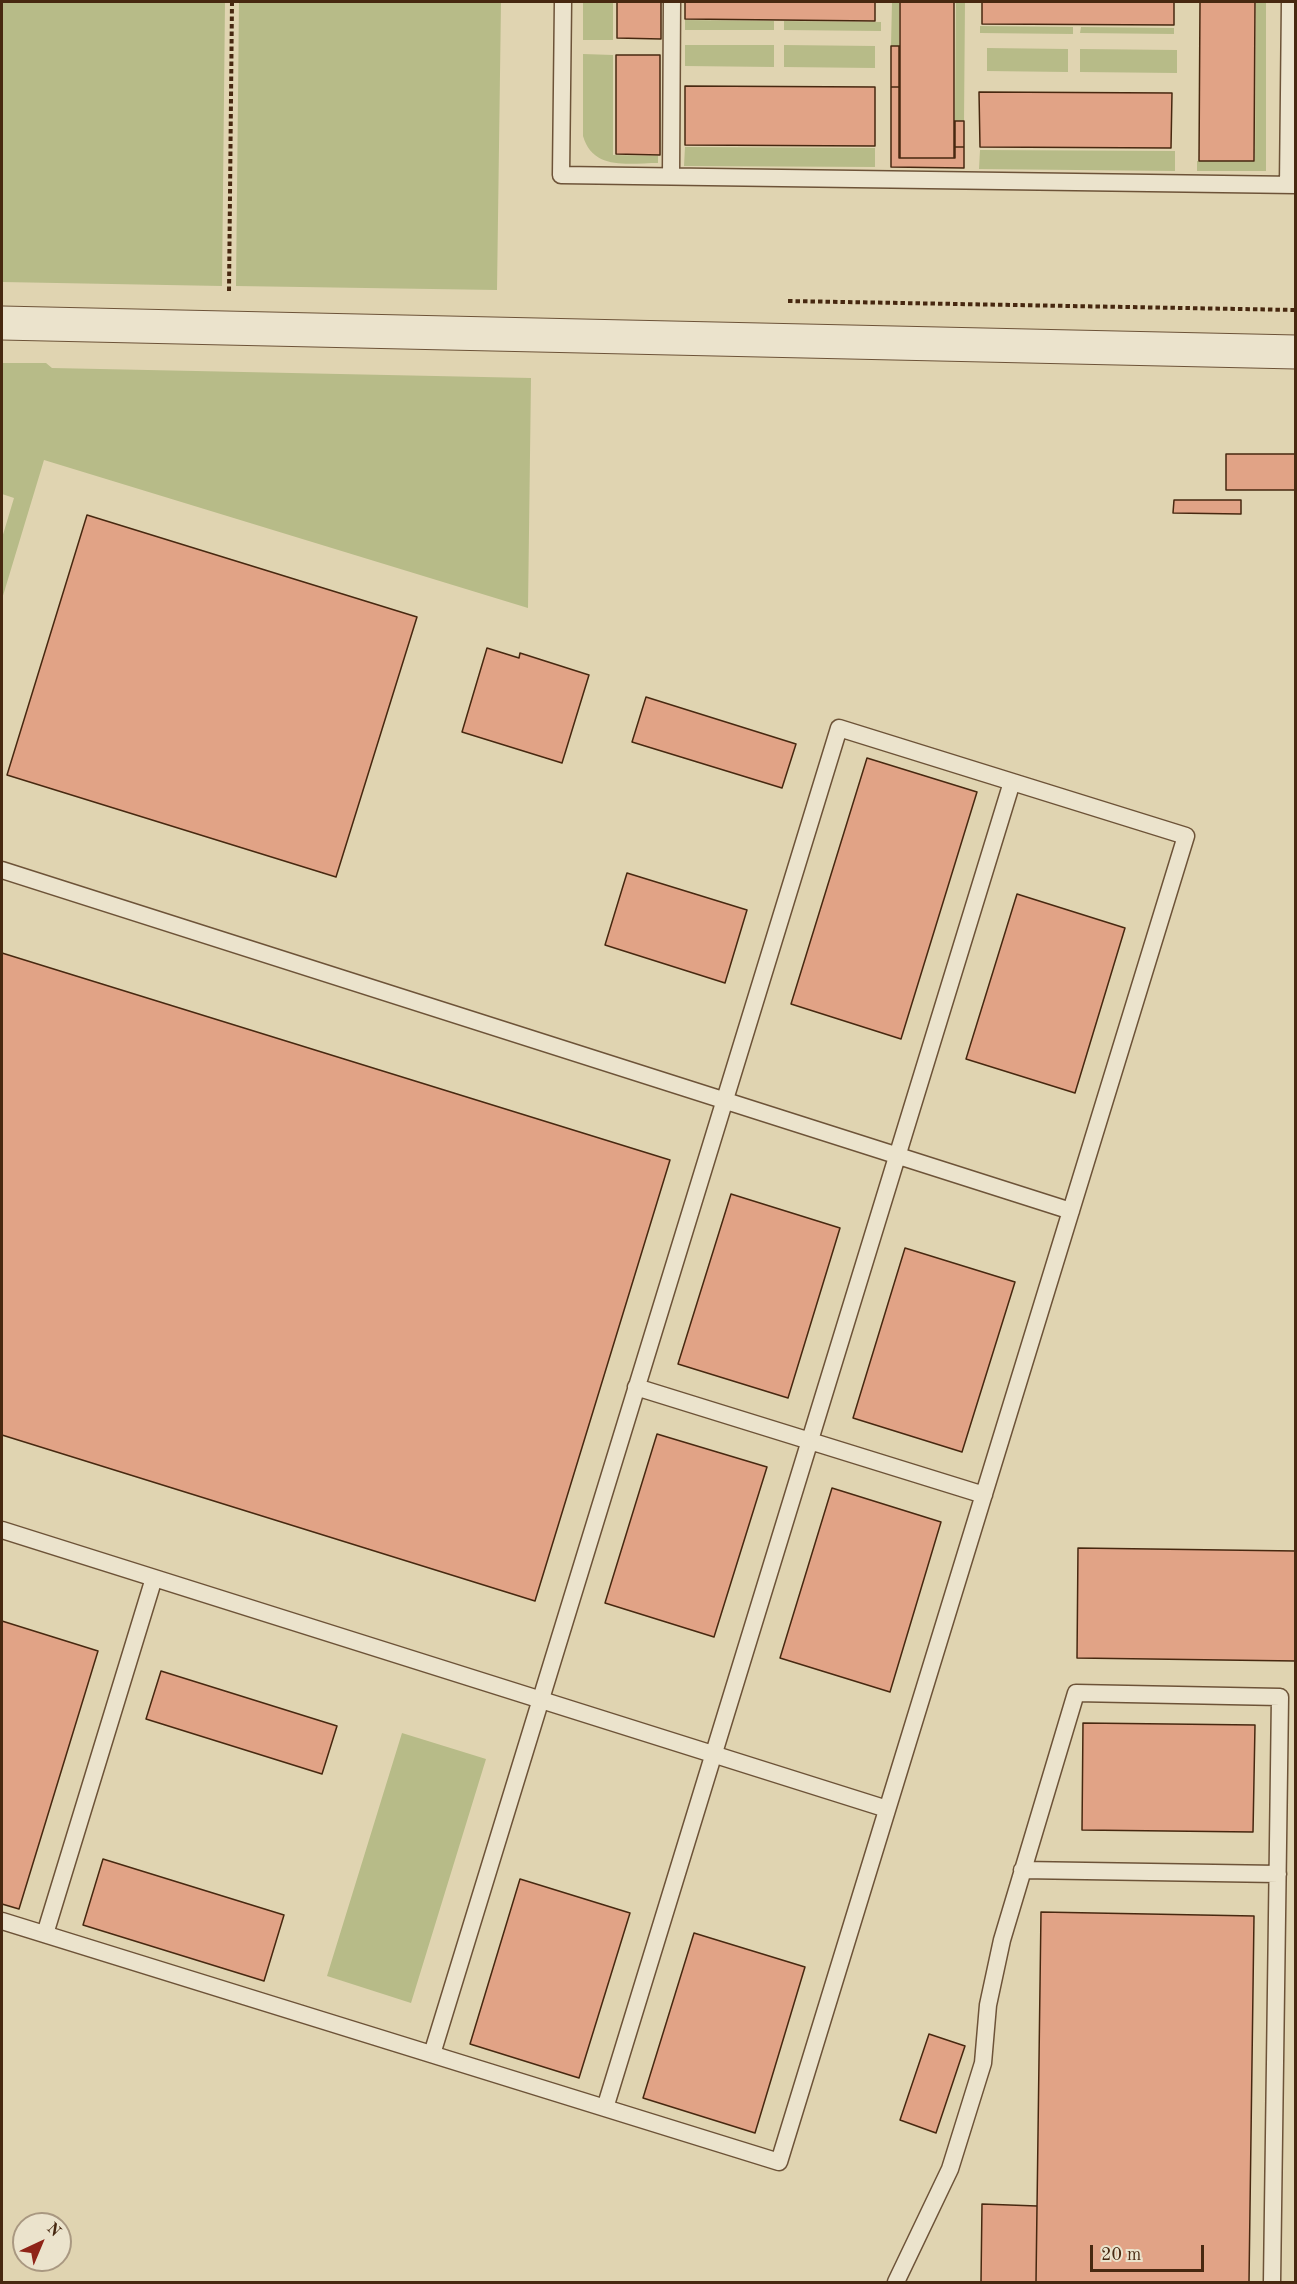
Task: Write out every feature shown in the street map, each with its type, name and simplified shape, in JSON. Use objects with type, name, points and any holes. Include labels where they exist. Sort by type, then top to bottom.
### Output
[{"type":"street","points":[[2,323],[1296,352]]},
{"type":"lane","points":[[563,2],[561,175],[1292,185],[1290,2]]},
{"type":"lane","points":[[671,176],[672,2]]},
{"type":"lane","points":[[2,1921],[779,2162],[1186,836],[839,728],[432,2054]]},
{"type":"lane","points":[[605,2108],[1012,782]]},
{"type":"lane","points":[[2,870],[1071,1211]]},
{"type":"lane","points":[[636,1387],[984,1495]]},
{"type":"lane","points":[[2,1530],[887,1809]]},
{"type":"lane","points":[[45,1934],[154,1578]]},
{"type":"lane","points":[[897,2283],[950,2169],[983,2063],[988,2005],[1002,1940],[1076,1693],[1280,1697],[1272,2283]]},
{"type":"lane","points":[[1022,1870],[1278,1874]]},
{"type":"path","points":[[228,295],[232,2]]},
{"type":"green space","points":[[2,2],[225,2],[222,286],[2,282]]},
{"type":"green space","points":[[239,2],[501,2],[497,290],[236,286]]},
{"type":"green space","points":[[583,2],[613,2],[613,40],[583,40]]},
{"type":"green space","points":[[892,2],[899,2],[899,46],[891,46]]},
{"type":"green space","points":[[956,2],[965,2],[964,121],[955,121]]},
{"type":"green space","points":[[1256,2],[1266,2],[1266,171],[1197,171],[1197,161],[1255,161]]},
{"type":"green space","points":[[685,20],[774,21],[774,30],[685,30]]},
{"type":"green space","points":[[784,21],[881,22],[881,31],[784,30]]},
{"type":"green space","points":[[980,26],[1073,27],[1073,34],[980,33]]},
{"type":"green space","points":[[1081,27],[1174,28],[1174,34],[1080,33]]},
{"type":"green space","points":[[685,45],[774,45],[774,67],[685,66]]},
{"type":"green space","points":[[784,45],[875,46],[875,68],[784,67]]},
{"type":"green space","points":[[987,48],[1068,49],[1068,72],[987,71]]},
{"type":"green space","points":[[1080,49],[1177,50],[1177,73],[1080,72]]},
{"type":"green space","points":[[583,54],[613,55],[613,155],[658,156],[658,163],[613,163],[595,155],[588,147],[583,136]]},
{"type":"green space","points":[[685,147],[875,148],[875,167],[684,166]]},
{"type":"green space","points":[[980,150],[1175,151],[1175,171],[979,169]]},
{"type":"green space","points":[[2,363],[46,363],[52,368],[531,378],[528,608],[44,460],[2,599],[2,538],[14,498],[2,494]]},
{"type":"green space","points":[[402,1733],[486,1759],[411,2003],[327,1976]]},
{"type":"building","points":[[617,2],[661,2],[661,39],[617,38]]},
{"type":"building","points":[[685,2],[875,2],[875,21],[685,19]]},
{"type":"building","points":[[900,2],[954,2],[954,158],[900,158]]},
{"type":"building","points":[[982,2],[1174,2],[1174,25],[982,24]]},
{"type":"building","points":[[1200,2],[1255,2],[1254,161],[1199,161]]},
{"type":"building","points":[[891,46],[899,46],[899,87],[891,87]]},
{"type":"building","points":[[616,55],[660,55],[660,155],[616,154]]},
{"type":"building","points":[[685,86],[875,87],[875,146],[685,145]]},
{"type":"building","points":[[891,87],[899,87],[899,158],[955,158],[955,147],[964,147],[964,168],[891,167]]},
{"type":"building","points":[[979,92],[1172,93],[1171,148],[980,147]]},
{"type":"building","points":[[955,121],[964,121],[964,147],[955,147]]},
{"type":"building","points":[[1226,454],[1296,454],[1296,490],[1226,490]]},
{"type":"building","points":[[1174,500],[1241,500],[1241,514],[1173,513]]},
{"type":"building","points":[[87,515],[417,617],[336,877],[7,775]]},
{"type":"building","points":[[487,648],[519,658],[520,653],[589,675],[562,763],[462,732]]},
{"type":"building","points":[[646,697],[796,744],[782,788],[632,742]]},
{"type":"building","points":[[867,758],[977,792],[901,1039],[791,1004]]},
{"type":"building","points":[[627,873],[747,910],[725,983],[605,945]]},
{"type":"building","points":[[1017,894],[1125,928],[1075,1093],[966,1059]]},
{"type":"building","points":[[2,953],[670,1160],[535,1601],[2,1435]]},
{"type":"building","points":[[731,1194],[840,1228],[788,1398],[678,1364]]},
{"type":"building","points":[[905,1248],[1015,1282],[962,1452],[853,1418]]},
{"type":"building","points":[[657,1434],[767,1467],[714,1637],[605,1603]]},
{"type":"building","points":[[832,1488],[941,1522],[890,1692],[780,1658]]},
{"type":"building","points":[[1078,1548],[1296,1551],[1296,1661],[1077,1658]]},
{"type":"building","points":[[2,1621],[98,1651],[19,1909],[2,1904]]},
{"type":"building","points":[[161,1671],[337,1726],[322,1774],[146,1719]]},
{"type":"building","points":[[1083,1723],[1255,1725],[1253,1832],[1082,1830]]},
{"type":"building","points":[[103,1859],[284,1915],[264,1981],[83,1925]]},
{"type":"building","points":[[520,1879],[630,1913],[579,2078],[470,2044]]},
{"type":"building","points":[[1041,1912],[1254,1916],[1249,2282],[1036,2282]]},
{"type":"building","points":[[694,1933],[805,1967],[755,2133],[643,2098]]},
{"type":"building","points":[[929,2034],[965,2046],[936,2133],[900,2120]]},
{"type":"building","points":[[982,2204],[1037,2206],[1036,2282],[981,2282]]}]
